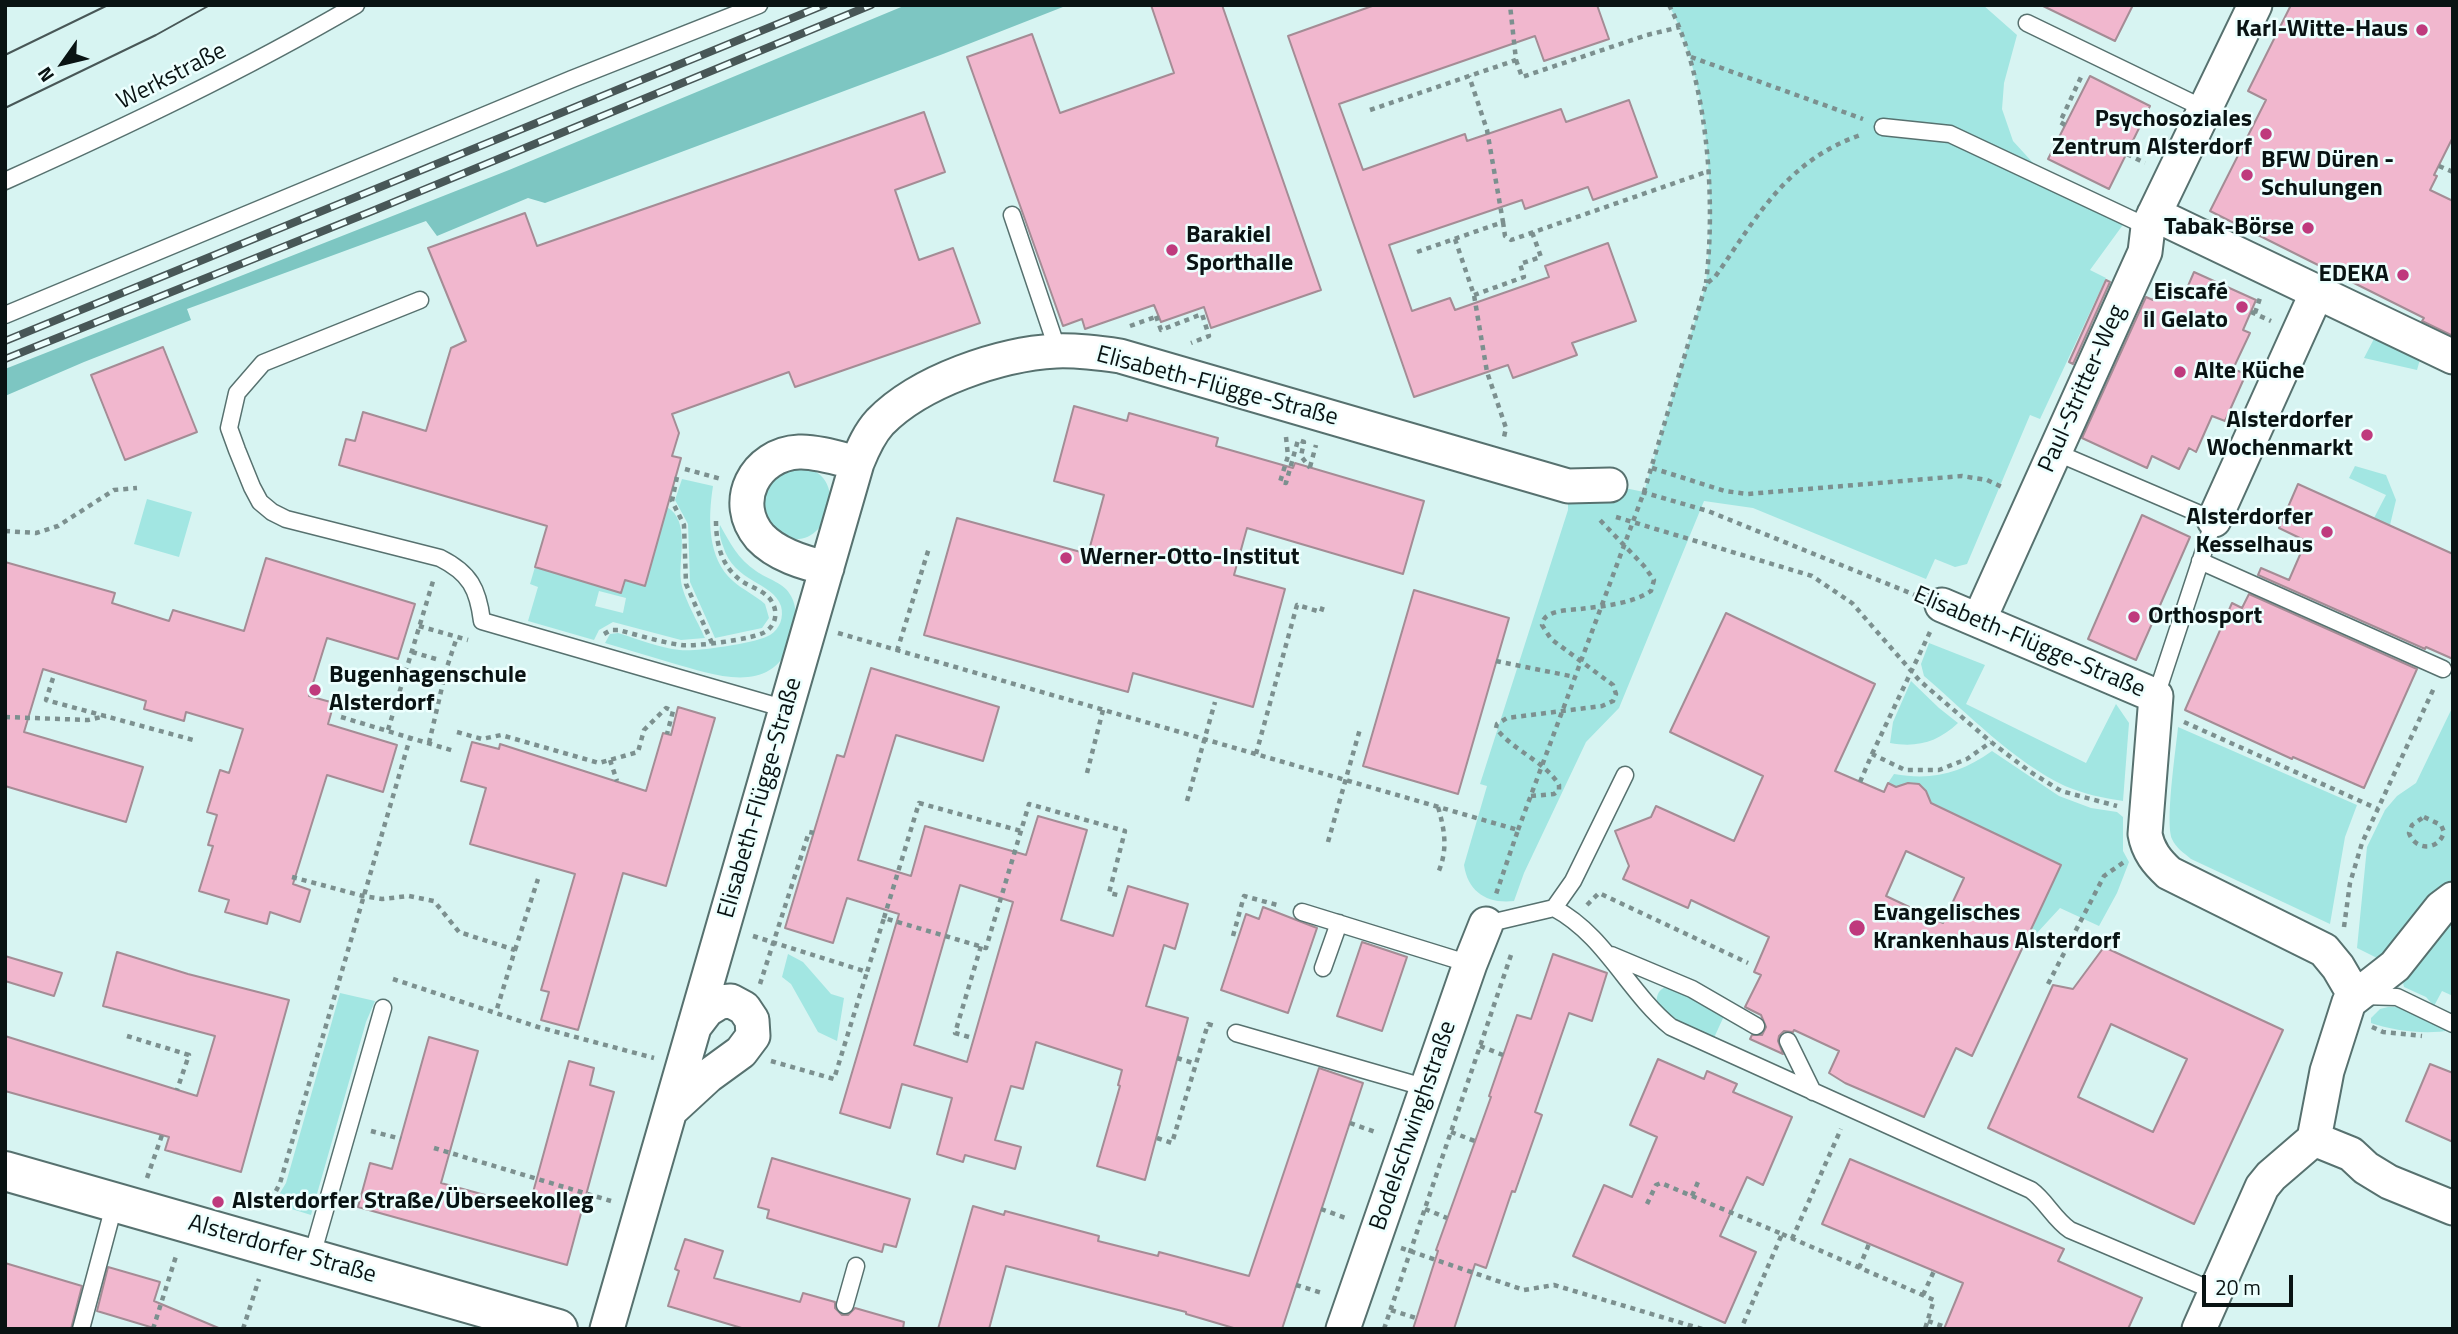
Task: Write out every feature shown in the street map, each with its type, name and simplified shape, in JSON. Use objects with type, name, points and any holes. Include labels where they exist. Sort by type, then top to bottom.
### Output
[{"type":"street","name":"Paul-Stritter-Weg","points":[[1979,620],[2145,252],[2151,221],[2255,5]]},
{"type":"street","points":[[2151,221],[2317,292],[2453,357]]},
{"type":"street","points":[[2214,520],[2317,292]]},
{"type":"street","name":"Elisabeth-Flügge-Straße","points":[[607,1329],[857,463],[867,438],[880,422],[900,405],[959,374],[1000,360],[1058,351],[1120,356],[1610,500]]},
{"type":"street","points":[[827,568],[778,552],[761,537],[750,520],[746,500],[751,482],[762,467],[777,457],[800,452],[857,463]]},
{"type":"street","name":"Elisabeth-Flügge-Straße","points":[[1942,606],[1979,620],[2155,702],[2145,811],[2147,845],[2169,873],[2324,950],[2338,967],[2350,1003]]},
{"type":"street","points":[[2199,1329],[2262,1187],[2314,1139],[2327,1071],[2350,1003],[2395,966],[2441,908],[2453,899]]},
{"type":"street","name":"Bodelschwinghstraße","points":[[1343,1329],[1486,924]]},
{"type":"street","name":"Elisabeth-Flügge-Straße","points":[[694,1027],[707,1010],[720,1002],[731,1001],[744,1008]]},
{"type":"street","points":[[670,1111],[708,1076],[741,1052],[753,1036],[752,1020],[744,1008]]},
{"type":"street","points":[[2314,1139],[2351,1154],[2366,1168],[2389,1182],[2453,1208]]},
{"type":"street","name":"Alsterdorfer Straße","points":[[5,1171],[558,1329]]},
{"type":"lane","name":"Werkstraße","points":[[5,181],[144,118],[310,32],[356,5]]},
{"type":"lane","points":[[5,315],[759,5]]},
{"type":"lane","points":[[2027,23],[2205,109]]},
{"type":"lane","points":[[1884,127],[1950,134],[2151,221]]},
{"type":"lane","points":[[1012,215],[1058,351]]},
{"type":"lane","points":[[420,300],[263,363],[237,393],[229,428],[260,502],[286,519],[440,558],[459,567],[471,582],[480,602],[482,621],[786,709]]},
{"type":"lane","points":[[2055,452],[2214,520],[2155,702]]},
{"type":"lane","points":[[2200,561],[2443,669]]},
{"type":"lane","points":[[1555,908],[1573,881],[1625,775]]},
{"type":"lane","points":[[1486,924],[1555,908],[1574,919],[1608,954],[1654,1013],[1671,1027],[2031,1190],[2042,1198],[2061,1224],[2070,1230],[2214,1291]]},
{"type":"lane","points":[[1302,912],[1470,964]]},
{"type":"lane","points":[[1323,968],[1339,923]]},
{"type":"lane","points":[[1608,954],[1692,989],[1756,1026]]},
{"type":"lane","points":[[2350,1003],[2397,997],[2453,1024]]},
{"type":"lane","points":[[312,1259],[383,1008]]},
{"type":"lane","points":[[1236,1033],[1427,1088]]},
{"type":"lane","points":[[1788,1041],[1813,1092]]},
{"type":"lane","points":[[81,1329],[125,1205]]},
{"type":"lane","points":[[845,1305],[856,1266]]},
{"type":"path","points":[[1510,5],[1516,60],[1522,77],[1647,35],[1680,27]]},
{"type":"path","points":[[1486,924],[1652,468],[1706,284],[1710,252],[1709,171],[1690,57],[1669,5]]},
{"type":"path","points":[[2065,125],[2060,122],[2083,76],[2066,68],[2076,47]]},
{"type":"path","points":[[1690,57],[1884,127]]},
{"type":"path","points":[[1370,110],[1516,60]]},
{"type":"path","points":[[1469,76],[1487,130],[1505,236],[1511,240],[1709,171]]},
{"type":"path","points":[[1706,284],[1716,277],[1783,184],[1810,160],[1838,143],[1884,127]]},
{"type":"path","points":[[2439,166],[2453,172]]},
{"type":"path","points":[[1417,252],[1503,222]]},
{"type":"path","points":[[1474,295],[1524,277],[1520,264],[1541,257],[1532,232]]},
{"type":"path","points":[[1455,239],[1474,295],[1487,372],[1506,428],[1497,466]]},
{"type":"path","points":[[2251,312],[2280,324]]},
{"type":"path","points":[[1130,326],[1157,316],[1161,330],[1202,314],[1209,336],[1167,352],[1163,368]]},
{"type":"path","points":[[1284,404],[1287,456],[1280,482],[1286,483],[1298,440],[1304,442],[1301,456],[1310,468],[1316,445]]},
{"type":"path","points":[[1652,468],[1725,491],[1748,494],[1962,476],[1987,480],[2033,501]]},
{"type":"path","points":[[677,477],[672,500],[684,525],[686,583],[712,643]]},
{"type":"path","points":[[719,490],[720,479]]},
{"type":"path","points":[[1531,796],[1549,796],[1559,790],[1556,779],[1503,737],[1496,728],[1497,724],[1507,718],[1602,706],[1615,698],[1613,685],[1551,639],[1542,625],[1543,621],[1548,615],[1560,611],[1643,597],[1651,591],[1654,580],[1568,486]]},
{"type":"path","points":[[5,531],[36,533],[58,526],[114,490],[137,488]]},
{"type":"path","points":[[1610,500],[1633,522],[1812,576],[1852,603],[1913,672],[1991,742],[2028,771],[2062,791],[2092,801],[2145,811]]},
{"type":"path","name":"Elisabeth-Flügge-Straße","points":[[1672,501],[1708,511],[1942,606]]},
{"type":"path","points":[[596,654],[600,638],[611,630],[680,645],[712,643],[761,634],[771,627],[776,613],[771,599],[734,574],[723,561],[717,539],[717,512]]},
{"type":"path","points":[[897,651],[929,548]]},
{"type":"path","points":[[388,730],[440,558]]},
{"type":"path","points":[[1256,754],[1297,605],[1321,612],[1324,603]]},
{"type":"path","points":[[1860,782],[1942,606]]},
{"type":"path","points":[[811,625],[1518,830]]},
{"type":"path","points":[[419,626],[475,643]]},
{"type":"path","points":[[429,743],[446,670],[457,637]]},
{"type":"path","points":[[412,652],[436,659]]},
{"type":"path","points":[[1496,661],[1575,677]]},
{"type":"path","points":[[2338,967],[2350,883],[2362,843],[2443,669]]},
{"type":"path","points":[[52,678],[46,700],[197,741]]},
{"type":"path","points":[[1187,801],[1215,702]]},
{"type":"path","points":[[2155,702],[2378,809]]},
{"type":"path","points":[[457,732],[482,739],[500,735],[599,763],[638,752],[644,730],[666,708],[673,711],[667,734]]},
{"type":"path","points":[[1087,773],[1103,710]]},
{"type":"path","points":[[5,717],[88,720],[106,716]]},
{"type":"path","points":[[341,717],[454,751]]},
{"type":"path","points":[[1328,842],[1360,729]]},
{"type":"path","points":[[267,1209],[280,1183],[410,738]]},
{"type":"path","points":[[1872,754],[1905,771],[1939,769],[1968,760],[1991,742]]},
{"type":"path","points":[[610,760],[617,781]]},
{"type":"path","points":[[741,1052],[834,1079],[919,803],[1021,831]]},
{"type":"path","points":[[884,918],[986,948],[1029,804],[1125,831],[1110,893],[1122,896]]},
{"type":"path","points":[[1438,807],[1446,842],[1444,859],[1438,873]]},
{"type":"path","points":[[2444,832],[2442,839],[2427,847],[2412,841],[2409,833],[2412,825],[2424,817],[2441,825],[2444,832],[2453,835]]},
{"type":"path","points":[[744,1008],[759,986],[809,832],[814,833]]},
{"type":"path","points":[[2048,984],[2104,876]]},
{"type":"path","points":[[292,877],[363,896],[382,899],[409,896],[434,901],[458,932],[515,950]]},
{"type":"path","points":[[496,1012],[538,879]]},
{"type":"path","points":[[1574,919],[1599,893],[1748,964]]},
{"type":"path","points":[[1233,936],[1244,895],[1302,912]]},
{"type":"path","points":[[1384,1329],[1524,915]]},
{"type":"path","points":[[723,926],[867,972]]},
{"type":"path","points":[[969,1037],[956,1033],[981,946]]},
{"type":"path","points":[[393,979],[538,1027],[639,1055]]},
{"type":"path","points":[[2350,1003],[2362,1023],[2382,1032],[2431,1036]]},
{"type":"path","points":[[1157,1138],[1172,1143],[1208,1024],[1236,1033]]},
{"type":"path","points":[[127,1036],[189,1055],[177,1090]]},
{"type":"path","points":[[1480,1046],[1503,1055]]},
{"type":"path","points":[[1177,1058],[1196,1064]]},
{"type":"path","points":[[1792,1239],[1850,1110]]},
{"type":"path","points":[[1350,1123],[1378,1133]]},
{"type":"path","points":[[349,1125],[401,1139]]},
{"type":"path","points":[[1451,1132],[1475,1141]]},
{"type":"path","points":[[125,1205],[162,1135]]},
{"type":"path","points":[[434,1149],[642,1210]]},
{"type":"path","points":[[1692,1196],[1699,1182]]},
{"type":"path","points":[[1647,1203],[1656,1185],[1661,1183],[1923,1295],[1934,1300],[1925,1329]]},
{"type":"path","points":[[1321,1209],[1348,1219]]},
{"type":"path","points":[[1425,1209],[1447,1218]]},
{"type":"path","points":[[153,1329],[187,1222]]},
{"type":"path","points":[[1741,1329],[1782,1234]]},
{"type":"path","points":[[1374,1239],[1524,1290],[1554,1285],[1702,1329]]},
{"type":"path","points":[[1859,1268],[1869,1244]]},
{"type":"path","points":[[1923,1295],[1934,1271]]},
{"type":"path","points":[[243,1329],[259,1279]]},
{"type":"path","points":[[1296,1285],[1322,1293]]},
{"type":"path","points":[[1391,1310],[1416,1318]]},
{"type":"path","points":[[1928,1321],[1945,1327]]},
{"type":"shaded area","points":[[906,5],[1068,5],[545,203],[528,198],[437,236],[426,221],[187,309],[191,320],[5,396],[5,369],[509,170]]},
{"type":"shaded area","points":[[1669,5],[1983,5],[2017,35],[2004,83],[2002,109],[2013,141],[2034,164],[2133,211],[2090,270],[2106,278],[2040,419],[2030,415],[1967,564],[1955,567],[1935,559],[1926,579],[1753,508],[1704,501],[1619,708],[1586,742],[1524,873],[1514,901],[1495,900],[1474,889],[1464,865],[1487,786],[1480,784],[1568,510],[1568,486],[1610,485],[1644,492],[1706,284],[1710,216],[1706,142],[1693,69]]},
{"type":"shaded area","points":[[2376,335],[2421,356],[2417,370],[2364,358]]},
{"type":"shaded area","points":[[2355,466],[2386,475],[2396,500],[2390,525],[2374,518],[2386,495],[2349,478]]},
{"type":"shaded area","points":[[785,467],[807,468],[821,476],[828,487],[830,501],[827,515],[820,527],[809,536],[796,539],[781,535],[764,520],[762,488]]},
{"type":"shaded area","points":[[682,479],[713,486],[710,524],[718,561],[733,581],[765,604],[769,618],[762,628],[715,638],[690,582],[688,524],[675,500]]},
{"type":"shaded area","points":[[147,499],[192,512],[179,557],[134,544]]},
{"type":"shaded area","points":[[667,507],[679,521],[681,531],[682,587],[705,638],[681,640],[613,622],[599,630],[594,640],[528,621],[538,587],[530,584],[535,567],[600,587]],"holes":[[[599,591],[626,598],[623,613],[595,606]]]},
{"type":"shaded area","points":[[720,525],[744,561],[785,588],[793,601],[796,613],[793,631],[781,660],[769,670],[755,676],[721,676],[605,643],[610,634],[618,633],[664,647],[699,650],[753,641],[770,635],[776,629],[782,614],[781,606],[770,591],[744,575],[728,558],[721,541]]},
{"type":"shaded area","points":[[1929,643],[1985,665],[1966,704],[2086,763],[2116,704],[2129,723],[2123,801],[2065,786],[2009,750],[1924,676],[1921,664]]},
{"type":"shaded area","points":[[1911,681],[1958,723],[1943,735],[1927,742],[1909,745],[1890,743],[1893,722]]},
{"type":"shaded area","points":[[2453,706],[2453,885],[2389,956],[2379,959],[2357,948],[2367,847],[2385,810],[2397,796],[2416,783]]},
{"type":"shaded area","points":[[2178,727],[2357,805],[2345,837],[2330,924],[2191,859],[2176,845],[2170,830],[2170,817]]},
{"type":"shaded area","points":[[1992,751],[2059,796],[2091,808],[2117,812],[2123,817],[2123,851],[2129,862],[2117,893],[2099,926],[2060,908],[2025,946],[2060,865],[1928,802],[1918,784],[1904,784],[1899,788],[1888,783],[1894,774],[1934,776],[1958,770]]},
{"type":"shaded area","points":[[2453,914],[2453,996],[2442,991],[2434,1006],[2426,997],[2404,987],[2402,978]]},
{"type":"shaded area","points":[[788,954],[803,962],[831,994],[844,998],[837,1041],[818,1032],[791,984],[782,977]]},
{"type":"shaded area","points":[[1669,986],[1703,1001],[1724,1016],[1713,1040],[1687,1029],[1662,1011],[1657,1004],[1657,997],[1661,990]]},
{"type":"shaded area","points":[[340,993],[375,1001],[366,1022],[311,1215],[279,1205],[277,1198],[286,1183]]},
{"type":"shaded area","points":[[2397,1007],[2451,1030],[2411,1031],[2371,1023],[2371,1018],[2380,1009]]},
{"type":"building","name":"Barakiel Sporthalle","points":[[1151,5],[1222,5],[1321,290],[1211,328],[1204,307],[1161,322],[1154,305],[1085,329],[1082,319],[1063,326],[967,57],[1032,34],[1060,113],[1174,73]]},
{"type":"building","points":[[1375,5],[1597,5],[1609,39],[1544,61],[1535,36],[1339,104],[1363,170],[1465,134],[1467,141],[1561,109],[1566,122],[1629,100],[1657,177],[1593,200],[1588,187],[1525,209],[1522,200],[1389,245],[1412,311],[1450,298],[1455,310],[1549,277],[1545,266],[1608,243],[1636,321],[1572,343],[1577,355],[1513,378],[1508,365],[1414,397],[1288,36]]},
{"type":"building","points":[[2041,5],[2133,5],[2115,41]]},
{"type":"building","points":[[2291,5],[2453,5],[2453,137],[2434,175],[2437,176],[2430,190],[2453,201],[2453,336],[2422,321],[2424,318],[2210,211],[2266,100],[2248,91]]},
{"type":"building","points":[[2090,76],[2150,106],[2109,189],[2048,159]]},
{"type":"building","points":[[924,112],[945,172],[895,190],[919,260],[953,248],[980,323],[795,387],[789,372],[672,414],[679,433],[672,456],[681,458],[645,586],[625,580],[621,593],[535,567],[547,526],[339,465],[346,439],[355,441],[363,412],[426,431],[451,348],[466,341],[428,248],[525,213],[537,246]]},
{"type":"building","name":"Alte Küche","points":[[2194,272],[2256,300],[2243,330],[2250,333],[2233,369],[2246,374],[2225,421],[2212,416],[2196,452],[2189,448],[2179,469],[2152,456],[2147,468],[2082,438],[2146,297],[2153,300],[2161,282],[2185,293]]},
{"type":"building","points":[[2106,280],[2110,282],[2073,364],[2069,362]]},
{"type":"building","points":[[163,347],[197,432],[125,460],[91,375]]},
{"type":"building","name":"Werner-Otto-Institut","points":[[1074,406],[1127,421],[1129,413],[1218,438],[1216,446],[1293,468],[1295,463],[1424,501],[1403,574],[1247,528],[1234,575],[1285,589],[1253,707],[1133,673],[1128,692],[924,635],[957,518],[1088,554],[1104,495],[1054,481]]},
{"type":"building","points":[[2298,484],[2453,554],[2453,659],[2258,575],[2261,568],[2289,580],[2306,541],[2279,528]]},
{"type":"building","points":[[2142,515],[2190,537],[2136,660],[2088,639]]},
{"type":"building","points":[[266,558],[415,604],[398,659],[327,638],[309,696],[334,703],[328,724],[397,745],[383,792],[327,775],[293,884],[310,890],[300,922],[270,912],[267,924],[225,912],[229,900],[199,891],[213,846],[208,845],[217,815],[207,812],[220,770],[229,773],[243,729],[186,712],[184,721],[144,709],[146,701],[43,669],[24,732],[143,767],[126,822],[5,786],[5,562],[115,593],[112,603],[169,621],[173,610],[244,631]]},
{"type":"building","points":[[1414,590],[1509,618],[1458,794],[1363,766]]},
{"type":"building","points":[[2249,594],[2417,669],[2364,788],[2293,757],[2292,759],[2185,710],[2232,603],[2242,608]]},
{"type":"building","points":[[1726,613],[1875,684],[1835,771],[1884,792],[1888,783],[1896,787],[1908,783],[1919,784],[1926,791],[1931,803],[2061,865],[1972,1056],[1956,1048],[1924,1117],[1845,1083],[1829,1073],[1839,1051],[1794,1030],[1784,1031],[1779,1036],[1783,1054],[1750,1039],[1752,1035],[1762,1035],[1766,1027],[1761,1015],[1745,1007],[1761,975],[1754,972],[1769,937],[1691,900],[1688,908],[1623,879],[1629,866],[1615,831],[1651,817],[1656,806],[1734,841],[1763,776],[1670,732]],"holes":[[[1906,851],[1964,878],[1943,923],[1886,896]]]},
{"type":"building","points":[[871,668],[999,707],[983,761],[896,735],[858,860],[911,876],[925,826],[1026,855],[1038,816],[1087,830],[1061,920],[1113,936],[1128,886],[1188,904],[1175,949],[1164,945],[1146,1006],[1188,1018],[1145,1180],[1097,1166],[1122,1070],[1036,1042],[1023,1089],[1011,1086],[995,1140],[1021,1147],[1015,1169],[965,1155],[963,1162],[937,1154],[952,1098],[902,1084],[890,1128],[840,1113],[899,914],[847,898],[833,943],[785,928],[837,755],[844,757]],"holes":[[[960,885],[1013,902],[967,1062],[914,1045]]]},
{"type":"building","points":[[678,707],[715,718],[666,886],[623,873],[578,1030],[541,1020],[549,992],[541,990],[575,874],[470,844],[486,788],[461,781],[472,742],[499,749],[500,744],[646,791],[663,733],[671,735]]},
{"type":"building","points":[[1263,907],[1317,928],[1288,1013],[1221,990],[1246,914],[1259,919]]},
{"type":"building","points":[[1362,942],[1407,957],[1382,1031],[1337,1016]]},
{"type":"building","points":[[2104,947],[2283,1030],[2194,1224],[1988,1128],[2053,985],[2073,989]],"holes":[[[2111,1024],[2187,1059],[2153,1132],[2078,1097]]]},
{"type":"building","points":[[117,952],[188,974],[289,1000],[241,1172],[165,1150],[169,1137],[5,1091],[5,1036],[197,1096],[215,1036],[103,1006]]},
{"type":"building","points":[[1553,954],[1607,973],[1592,1021],[1569,1013],[1535,1112],[1542,1115],[1515,1192],[1512,1191],[1486,1268],[1475,1264],[1454,1329],[1413,1329],[1438,1251],[1436,1250],[1491,1097],[1489,1096],[1517,1015],[1531,1019]]},
{"type":"building","points":[[5,956],[62,973],[54,996],[5,981]]},
{"type":"building","points":[[429,1037],[478,1051],[441,1183],[529,1207],[569,1061],[594,1068],[590,1085],[614,1092],[567,1265],[358,1207],[370,1163],[392,1169]]},
{"type":"building","points":[[1658,1059],[1704,1079],[1707,1071],[1737,1084],[1733,1092],[1792,1117],[1763,1185],[1747,1177],[1720,1236],[1756,1252],[1725,1323],[1573,1256],[1604,1185],[1632,1197],[1657,1137],[1630,1125]]},
{"type":"building","points":[[2430,1064],[2453,1073],[2453,1142],[2406,1121]]},
{"type":"building","points":[[1319,1068],[1363,1083],[1282,1329],[1237,1329],[1186,1312],[1006,1266],[989,1329],[938,1329],[973,1206],[1004,1215],[1005,1211],[1099,1236],[1098,1241],[1158,1256],[1159,1252],[1249,1276]]},
{"type":"building","points":[[772,1158],[910,1199],[896,1247],[884,1244],[882,1252],[767,1218],[769,1210],[758,1207]]},
{"type":"building","points":[[1850,1159],[2064,1249],[2058,1261],[2142,1298],[2128,1329],[1944,1329],[1963,1283],[1822,1224]]},
{"type":"building","points":[[685,1239],[723,1251],[714,1278],[800,1302],[803,1293],[835,1302],[835,1308],[842,1315],[848,1315],[855,1308],[904,1322],[903,1329],[745,1329],[668,1306],[679,1271],[675,1269]]},
{"type":"building","points":[[5,1263],[82,1286],[71,1329],[5,1329]]},
{"type":"building","points":[[108,1267],[160,1282],[154,1301],[221,1329],[157,1329],[97,1311]]},
{"type":"tram line","points":[[5,55],[108,5]]},
{"type":"tram line","points":[[5,108],[156,35],[210,5]]},
{"type":"railway","points":[[5,341],[824,5]]},
{"type":"railway","points":[[5,359],[871,5]]},
{"type":"place","name":"Karl-Witte-Haus","points":[[2422,30]]},
{"type":"place","name":"Psychosoziales Zentrum Alsterdorf","points":[[2266,134]]},
{"type":"place","name":"BFW Düren - Schulungen","points":[[2247,175]]},
{"type":"place","name":"Tabak-Börse","points":[[2308,228]]},
{"type":"place","name":"Barakiel Sporthalle","points":[[1172,250]]},
{"type":"place","name":"EDEKA","points":[[2403,275]]},
{"type":"place","name":"Eiscafé il Gelato","points":[[2242,307]]},
{"type":"place","name":"Alte Küche","points":[[2180,372]]},
{"type":"place","name":"Alsterdorfer Wochenmarkt","points":[[2367,435]]},
{"type":"place","name":"Alsterdorfer Kesselhaus","points":[[2327,532]]},
{"type":"place","name":"Werner-Otto-Institut","points":[[1066,558]]},
{"type":"place","name":"Orthosport","points":[[2134,617]]},
{"type":"place","name":"Bugenhagenschule Alsterdorf","points":[[315,690]]},
{"type":"place","name":"Evangelisches Krankenhaus Alsterdorf","points":[[1857,928]]},
{"type":"place","name":"Alsterdorfer Straße/Überseekolleg","points":[[218,1202]]}]
